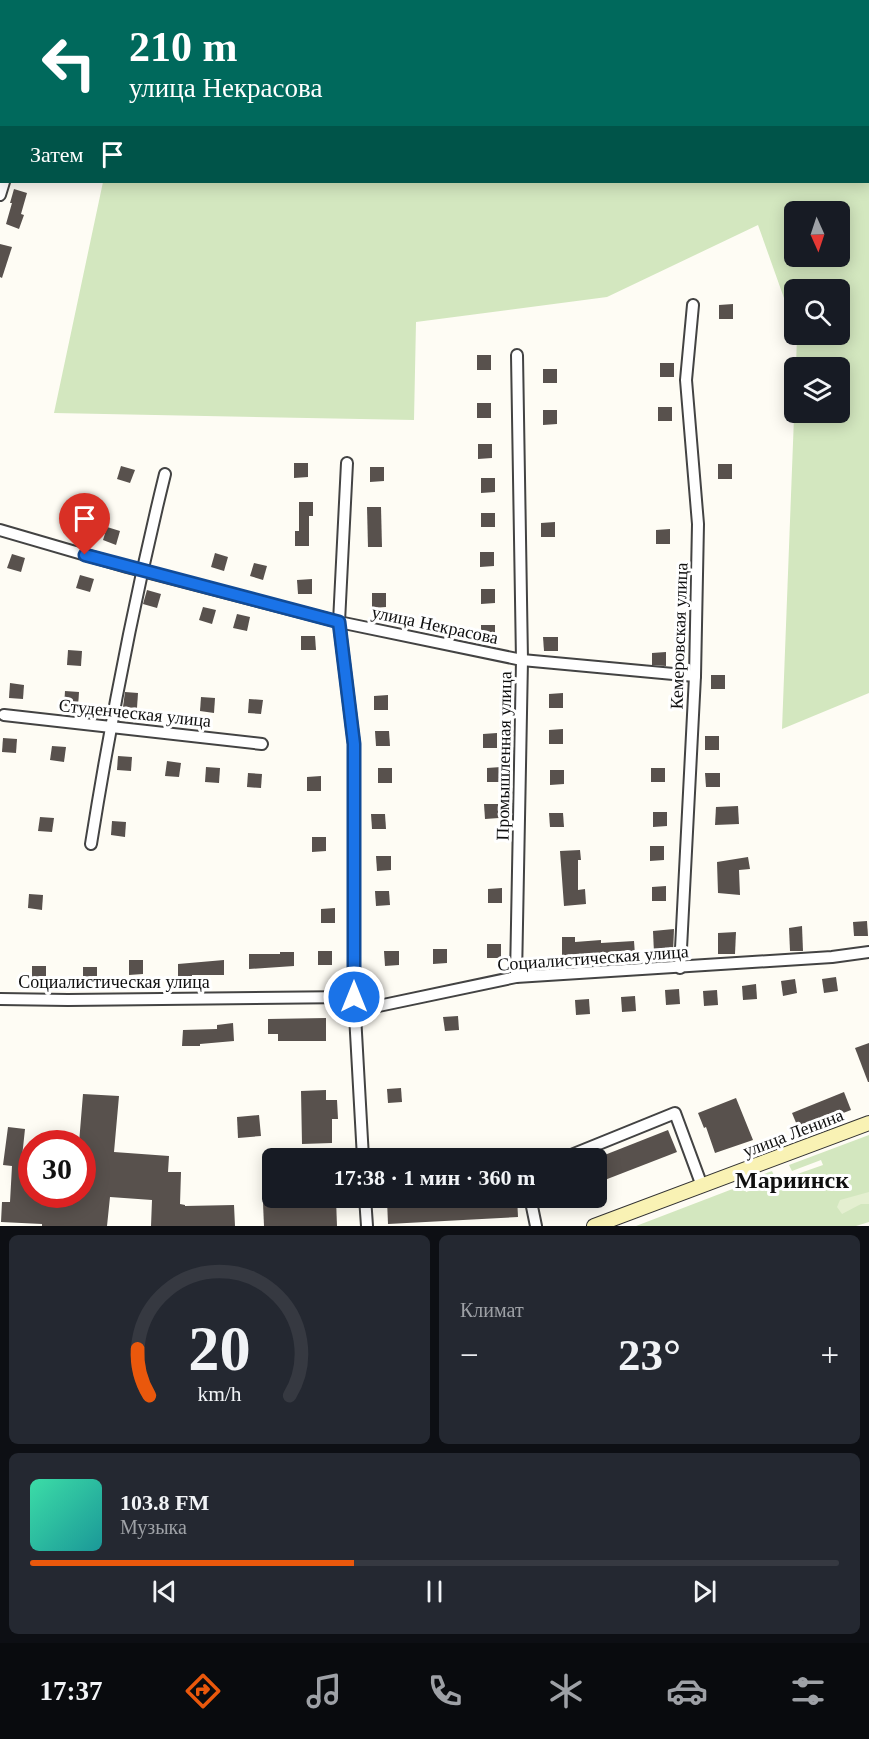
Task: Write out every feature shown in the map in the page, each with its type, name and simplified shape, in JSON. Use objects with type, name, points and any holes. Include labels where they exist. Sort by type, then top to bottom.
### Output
[{"type":"main road","name":"улица Ленина","points":[[594,1226],[869,1123]]},
{"type":"street","name":"Кемеровская улица","points":[[680,968],[695,676],[698,524],[686,380],[693,305]]},
{"type":"street","name":"Промышленная улица","points":[[516,977],[522,660],[517,355]]},
{"type":"street","points":[[347,462],[339,622],[354,744],[354,997],[362,1148]]},
{"type":"street","points":[[90,844],[110,726],[141,571],[165,474]]},
{"type":"street","name":"улица Некрасова","points":[[0,530],[141,571],[339,622],[522,660],[695,676]]},
{"type":"street","name":"Студенческая улица","points":[[4,716],[262,744]]},
{"type":"street","name":"Социалистическая улица","points":[[0,999],[354,997],[369,1008],[516,977],[680,968],[832,957],[869,952]]},
{"type":"street","points":[[589,1148],[675,1113],[702,1186]]},
{"type":"street","points":[[366,1208],[367,1226]]},
{"type":"street","points":[[532,1208],[536,1226]]},
{"type":"green space","points":[[103,183],[869,183],[869,693],[782,729],[794,423],[850,423],[850,357],[796,357],[797,345],[850,345],[850,279],[784,279],[784,298],[758,225],[607,297],[416,322],[414,420],[54,413]]},
{"type":"green space","points":[[869,1135],[869,1222],[856,1226],[636,1226],[743,1185],[746,1192],[823,1165],[821,1160],[792,1171],[789,1165]]},
{"type":"green space","points":[[772,1171],[775,1178],[751,1187],[748,1180]]},
{"type":"green space","points":[[869,1192],[869,1204],[861,1204],[842,1214],[837,1207],[840,1200]]},
{"type":"building","points":[[14,189],[27,193],[21,214],[24,215],[19,229],[6,224]]},
{"type":"building","points":[[0,244],[12,247],[2,278],[0,277]]},
{"type":"building","points":[[733,304],[733,319],[719,319],[719,305]]},
{"type":"building","points":[[477,355],[491,355],[491,370],[477,370]]},
{"type":"building","points":[[660,363],[674,363],[674,377],[660,377]]},
{"type":"building","points":[[543,369],[557,369],[557,383],[543,383]]},
{"type":"building","points":[[477,403],[491,403],[491,418],[477,418]]},
{"type":"building","points":[[658,407],[672,407],[672,421],[658,421]]},
{"type":"building","points":[[543,410],[557,410],[557,424],[543,425]]},
{"type":"building","points":[[478,444],[492,444],[492,458],[478,459]]},
{"type":"building","points":[[294,463],[308,463],[308,477],[294,478]]},
{"type":"building","points":[[718,464],[732,464],[732,479],[718,479]]},
{"type":"building","points":[[121,466],[135,470],[130,483],[117,479]]},
{"type":"building","points":[[370,467],[384,467],[384,481],[370,482]]},
{"type":"building","points":[[481,478],[495,478],[495,492],[481,493]]},
{"type":"building","points":[[299,502],[313,502],[313,516],[309,516],[309,546],[295,546],[295,531],[299,531]]},
{"type":"building","points":[[367,507],[381,507],[382,547],[368,547]]},
{"type":"building","points":[[481,513],[495,513],[495,527],[481,527]]},
{"type":"building","points":[[555,522],[555,537],[541,537],[541,523]]},
{"type":"building","points":[[107,527],[120,531],[116,545],[103,540]]},
{"type":"building","points":[[670,529],[670,544],[656,544],[656,530]]},
{"type":"building","points":[[480,552],[494,552],[494,566],[480,567]]},
{"type":"building","points":[[215,553],[228,557],[224,571],[211,567]]},
{"type":"building","points":[[12,554],[25,558],[21,572],[7,568]]},
{"type":"building","points":[[254,563],[267,566],[263,580],[250,576]]},
{"type":"building","points":[[80,575],[94,579],[90,592],[76,588]]},
{"type":"building","points":[[312,579],[312,594],[298,594],[297,580]]},
{"type":"building","points":[[481,589],[495,589],[495,603],[481,604]]},
{"type":"building","points":[[147,590],[161,594],[157,608],[143,604]]},
{"type":"building","points":[[372,593],[386,593],[386,607],[372,608]]},
{"type":"building","points":[[203,607],[216,610],[212,624],[199,620]]},
{"type":"building","points":[[237,614],[250,617],[247,631],[233,628]]},
{"type":"building","points":[[481,625],[495,625],[495,639],[481,640]]},
{"type":"building","points":[[301,636],[315,636],[316,650],[301,650]]},
{"type":"building","points":[[543,637],[558,637],[558,651],[544,651]]},
{"type":"building","points":[[68,650],[82,651],[81,666],[67,665]]},
{"type":"building","points":[[666,652],[666,666],[652,665],[652,653]]},
{"type":"building","points":[[711,675],[725,675],[725,689],[711,689]]},
{"type":"building","points":[[10,683],[24,685],[23,699],[9,698]]},
{"type":"building","points":[[65,691],[79,692],[78,707],[64,706]]},
{"type":"building","points":[[125,692],[138,693],[137,708],[123,707]]},
{"type":"building","points":[[563,693],[563,708],[549,708],[549,694]]},
{"type":"building","points":[[388,695],[388,710],[374,710],[374,696]]},
{"type":"building","points":[[201,697],[215,698],[214,713],[200,711]]},
{"type":"building","points":[[249,699],[263,700],[261,714],[248,713]]},
{"type":"building","points":[[563,729],[563,744],[549,744],[549,730]]},
{"type":"building","points":[[375,731],[389,731],[390,746],[376,746]]},
{"type":"building","points":[[497,733],[497,748],[483,748],[483,734]]},
{"type":"building","points":[[705,736],[719,736],[719,750],[705,750]]},
{"type":"building","points":[[3,738],[17,739],[16,753],[2,752]]},
{"type":"building","points":[[52,746],[66,747],[64,762],[50,760]]},
{"type":"building","points":[[118,756],[132,757],[131,771],[117,770]]},
{"type":"building","points":[[167,761],[181,763],[179,777],[165,776]]},
{"type":"building","points":[[206,767],[220,768],[219,783],[205,782]]},
{"type":"building","points":[[501,767],[501,782],[487,782],[487,768]]},
{"type":"building","points":[[378,768],[392,768],[392,783],[378,783]]},
{"type":"building","points":[[651,768],[665,768],[665,782],[651,782]]},
{"type":"building","points":[[550,770],[564,770],[564,784],[550,785]]},
{"type":"building","points":[[248,773],[262,774],[261,788],[247,787]]},
{"type":"building","points":[[705,773],[720,773],[720,787],[706,787]]},
{"type":"building","points":[[321,776],[321,791],[307,791],[307,777]]},
{"type":"building","points":[[484,804],[498,804],[499,818],[485,819]]},
{"type":"building","points":[[738,806],[739,824],[715,825],[716,807]]},
{"type":"building","points":[[653,812],[667,812],[667,826],[653,827]]},
{"type":"building","points":[[549,813],[563,813],[564,827],[550,827]]},
{"type":"building","points":[[371,814],[385,814],[386,829],[372,829]]},
{"type":"building","points":[[40,817],[54,818],[52,832],[38,831]]},
{"type":"building","points":[[112,821],[126,822],[125,837],[111,835]]},
{"type":"building","points":[[312,837],[326,837],[326,851],[312,852]]},
{"type":"building","points":[[650,846],[664,846],[664,860],[650,861]]},
{"type":"building","points":[[580,850],[578,890],[585,889],[586,904],[564,906],[560,851]]},
{"type":"building","points":[[376,856],[391,856],[391,870],[377,871]]},
{"type":"building","points":[[748,857],[750,869],[739,870],[740,895],[718,893],[717,862]]},
{"type":"building","points":[[666,886],[666,901],[652,901],[652,887]]},
{"type":"building","points":[[502,888],[502,903],[488,903],[488,889]]},
{"type":"building","points":[[375,891],[389,891],[390,905],[376,906]]},
{"type":"building","points":[[29,894],[43,895],[42,910],[28,908]]},
{"type":"building","points":[[335,908],[335,923],[321,923],[321,909]]},
{"type":"building","points":[[867,921],[868,936],[854,936],[853,922]]},
{"type":"building","points":[[802,926],[803,951],[790,951],[789,928]]},
{"type":"building","points":[[674,929],[673,953],[654,953],[653,931]]},
{"type":"building","points":[[736,932],[735,954],[718,954],[718,933]]},
{"type":"building","points":[[562,937],[575,937],[575,942],[634,941],[635,955],[562,961]]},
{"type":"building","points":[[487,944],[501,944],[501,958],[487,958]]},
{"type":"building","points":[[433,949],[447,949],[447,963],[433,964]]},
{"type":"building","points":[[318,951],[332,951],[332,965],[318,965]]},
{"type":"building","points":[[384,951],[399,951],[399,965],[385,966]]},
{"type":"building","points":[[280,952],[294,952],[294,966],[249,969],[249,954],[280,954]]},
{"type":"building","points":[[129,960],[143,960],[143,974],[129,975]]},
{"type":"building","points":[[224,960],[224,975],[192,975],[192,978],[178,978],[178,964]]},
{"type":"building","points":[[32,966],[46,966],[46,980],[32,981]]},
{"type":"building","points":[[83,967],[97,967],[97,981],[83,981]]},
{"type":"building","points":[[836,977],[838,991],[824,993],[822,979]]},
{"type":"building","points":[[795,979],[797,993],[783,996],[781,981]]},
{"type":"building","points":[[756,984],[757,999],[743,1000],[742,986]]},
{"type":"building","points":[[679,989],[680,1004],[666,1005],[665,990]]},
{"type":"building","points":[[717,990],[718,1005],[704,1006],[703,991]]},
{"type":"building","points":[[635,996],[636,1011],[622,1012],[621,997]]},
{"type":"building","points":[[589,999],[590,1014],[576,1015],[575,1000]]},
{"type":"building","points":[[458,1016],[459,1030],[445,1031],[443,1017]]},
{"type":"building","points":[[326,1018],[326,1041],[278,1041],[278,1034],[268,1034],[268,1019]]},
{"type":"building","points":[[233,1023],[234,1041],[182,1046],[183,1030],[217,1029],[217,1025]]},
{"type":"building","points":[[869,1043],[869,1082],[868,1082],[855,1048]]},
{"type":"building","points":[[401,1088],[402,1102],[388,1103],[387,1089]]},
{"type":"building","points":[[326,1090],[326,1100],[337,1100],[338,1119],[332,1119],[332,1143],[302,1144],[301,1091]]},
{"type":"building","points":[[844,1092],[851,1110],[799,1130],[792,1113]]},
{"type":"building","points":[[83,1094],[119,1096],[114,1152],[169,1156],[168,1172],[181,1172],[180,1204],[185,1206],[234,1205],[235,1226],[151,1226],[152,1200],[110,1197],[107,1226],[42,1226],[42,1224],[1,1222],[2,1202],[10,1202],[12,1166],[3,1165],[8,1127],[25,1129],[18,1130],[18,1208],[96,1208],[96,1130],[80,1130]]},
{"type":"building","points":[[736,1098],[753,1140],[715,1153],[706,1127],[704,1128],[698,1113]]},
{"type":"building","points":[[259,1115],[261,1136],[238,1138],[237,1117]]},
{"type":"building","points":[[668,1130],[677,1152],[607,1179],[607,1154]]},
{"type":"building","points":[[263,1208],[336,1208],[337,1226],[264,1226]]},
{"type":"building","points":[[387,1208],[518,1208],[518,1217],[388,1224]]},
{"type":"district","name":"Мариинск","points":[[792,1180]]},
{"type":"route","points":[[85,555],[339,622],[354,744],[354,997]]}]
